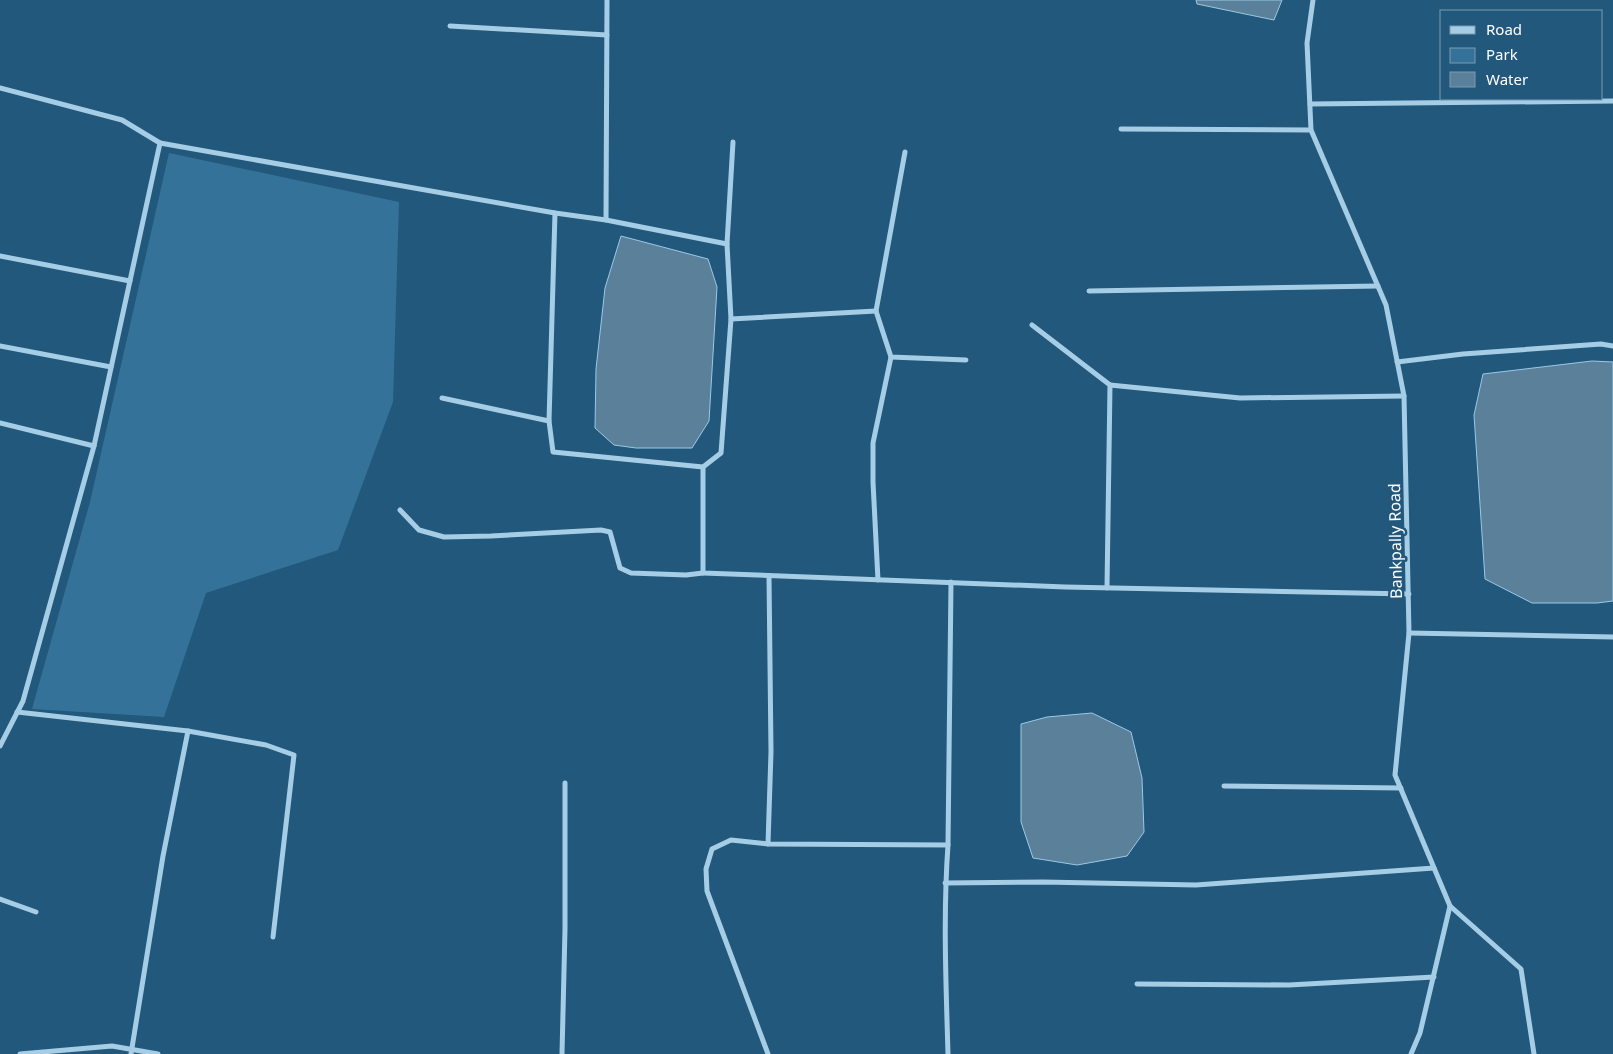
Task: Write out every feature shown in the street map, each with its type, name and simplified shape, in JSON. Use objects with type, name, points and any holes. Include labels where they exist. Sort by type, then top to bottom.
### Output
[{"type":"street","points":[[606,220],[607,0]]},
{"type":"street","name":"Bankpally Road","points":[[1313,0],[1306,43],[1311,130],[1386,305],[1404,396],[1409,633],[1395,776],[1450,906],[1521,970],[1534,1054]]},
{"type":"street","points":[[450,26],[607,35]]},
{"type":"street","points":[[0,88],[122,120],[160,143],[555,213],[606,220],[727,244]]},
{"type":"street","points":[[1310,104],[1613,101]]},
{"type":"street","points":[[1121,129],[1311,130]]},
{"type":"street","points":[[555,213],[549,421],[553,452],[702,467],[721,453],[731,319],[727,244],[733,142]]},
{"type":"street","points":[[0,746],[23,702],[94,446],[160,143]]},
{"type":"street","points":[[878,580],[872,482],[873,443],[891,357],[876,311],[905,152]]},
{"type":"street","points":[[0,256],[130,280]]},
{"type":"street","points":[[1089,291],[1378,286]]},
{"type":"street","points":[[731,319],[876,311]]},
{"type":"street","points":[[1032,325],[1110,385],[1240,398],[1404,396]]},
{"type":"street","points":[[1397,362],[1463,354],[1601,344],[1613,346]]},
{"type":"street","points":[[0,346],[111,368]]},
{"type":"street","points":[[891,357],[966,360]]},
{"type":"street","points":[[1107,588],[1110,385]]},
{"type":"street","points":[[442,398],[549,421]]},
{"type":"street","points":[[0,423],[94,446]]},
{"type":"street","points":[[702,467],[703,573]]},
{"type":"street","points":[[400,510],[419,530],[444,537],[601,530],[610,532],[620,568],[631,574],[686,575],[703,573],[1107,588],[1409,594]]},
{"type":"street","points":[[768,844],[771,752],[769,576]]},
{"type":"street","points":[[948,1054],[946,883],[951,582]]},
{"type":"street","points":[[1409,633],[1613,636]]},
{"type":"street","points":[[17,712],[188,731],[266,745],[294,755],[273,938]]},
{"type":"street","points":[[131,1052],[163,856],[188,731]]},
{"type":"street","points":[[562,1054],[566,783]]},
{"type":"street","points":[[1224,786],[1401,788]]},
{"type":"street","points":[[768,1054],[707,891],[706,869],[712,849],[731,840],[768,844],[948,845]]},
{"type":"street","points":[[946,883],[1043,882],[1196,885],[1434,868]]},
{"type":"street","points":[[0,899],[36,912]]},
{"type":"street","points":[[1411,1054],[1420,1032],[1450,906]]},
{"type":"street","points":[[1137,984],[1289,985],[1434,977]]},
{"type":"street","points":[[20,1054],[112,1046],[131,1052],[158,1054]]},
{"type":"green space","points":[[169,153],[399,202],[393,402],[338,550],[206,593],[164,717],[32,709],[90,502]]},
{"type":"water","points":[[1196,0],[1282,0],[1274,20],[1197,4]]},
{"type":"water","points":[[621,236],[708,259],[717,287],[709,421],[692,448],[636,448],[614,445],[595,428],[596,369],[605,288]]},
{"type":"water","points":[[1592,361],[1613,362],[1613,601],[1597,603],[1532,603],[1485,579],[1474,415],[1483,374]]},
{"type":"water","points":[[1092,713],[1131,732],[1142,778],[1144,832],[1127,856],[1077,865],[1033,858],[1021,822],[1021,724],[1047,717]]}]
